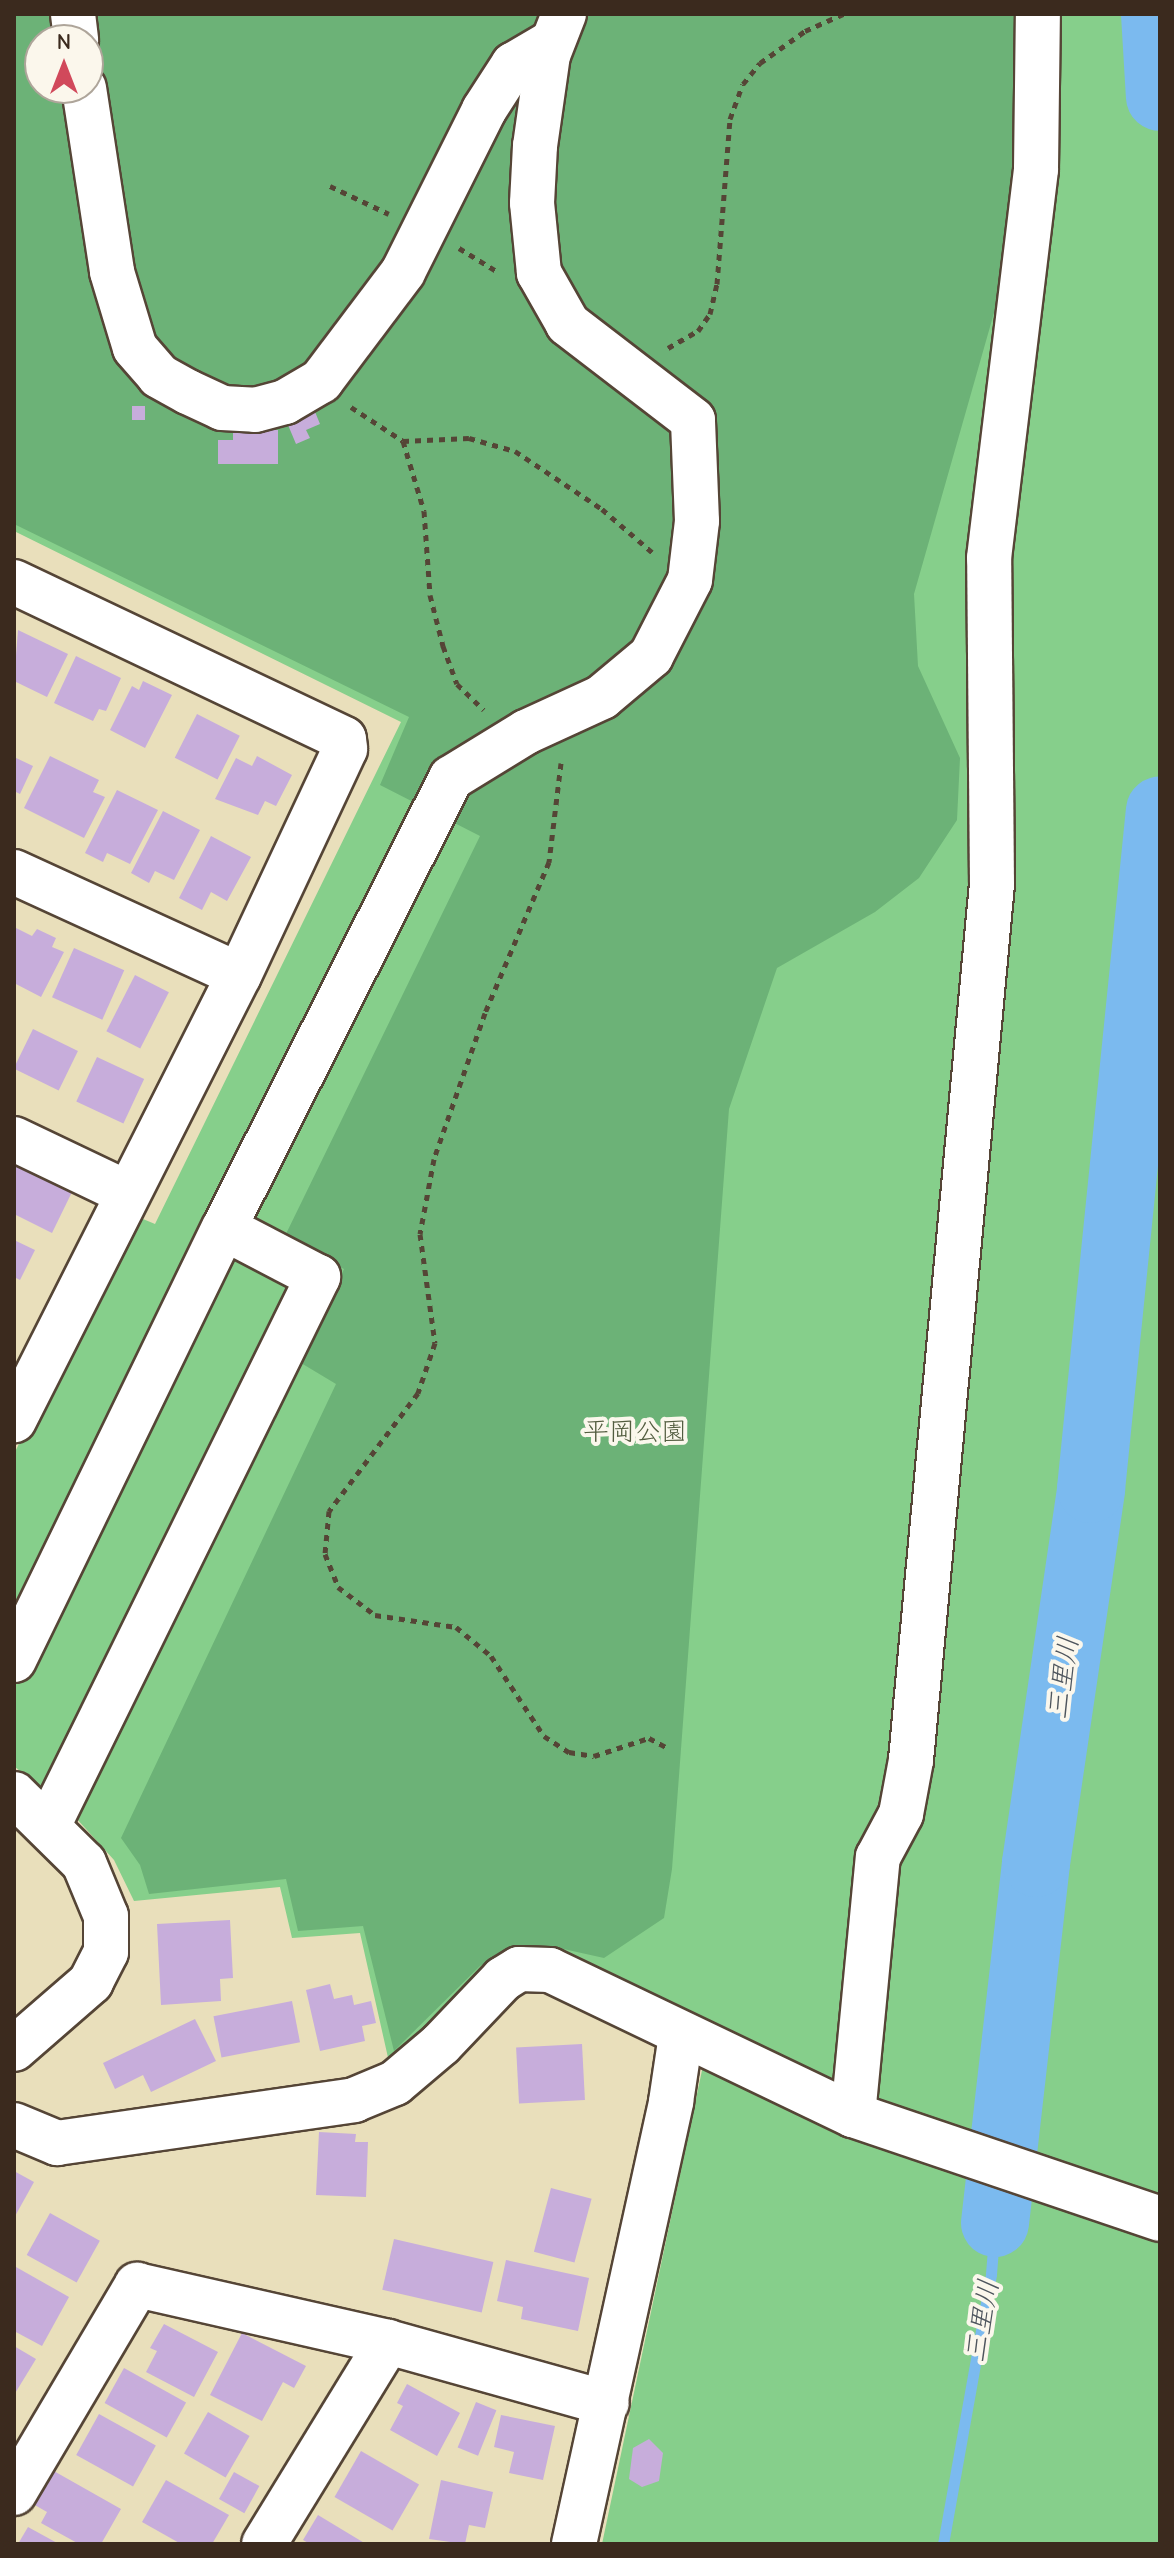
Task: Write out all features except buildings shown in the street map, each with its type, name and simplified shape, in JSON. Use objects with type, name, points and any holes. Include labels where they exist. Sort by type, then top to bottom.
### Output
[{"type":"street","points":[[853,2115],[878,1857],[901,1814],[911,1760],[992,884],[989,558],[1036,169],[1038,14]]},
{"type":"street","points":[[14,1660],[224,1228],[451,778],[514,739],[602,697],[651,656],[688,585],[697,521],[693,420],[568,324],[539,273],[532,203],[535,146],[558,28]]},
{"type":"street","points":[[86,104],[112,272],[135,348],[159,376],[222,408],[255,410],[285,402],[321,381],[403,272],[484,110],[513,65],[558,28]]},
{"type":"street","points":[[14,1420],[239,975],[345,749],[344,739],[15,585]]},
{"type":"street","points":[[14,872],[239,975]]},
{"type":"street","points":[[14,1139],[127,1193]]},
{"type":"street","points":[[49,1824],[318,1277],[224,1228]]},
{"type":"street","points":[[14,1794],[49,1824],[84,1863],[99,1890],[106,1916],[106,1952],[91,1982],[14,2049]]},
{"type":"street","points":[[14,2125],[57,2143],[354,2100],[395,2083],[441,2044],[480,1999],[519,1969],[550,1970],[853,2115],[928,2144],[1050,2179],[1160,2219]]},
{"type":"street","points":[[574,2544],[607,2403],[681,2035]]},
{"type":"street","points":[[14,2493],[137,2285],[388,2342],[607,2403]]},
{"type":"street","points":[[264,2544],[388,2342]]},
{"type":"path","points":[[618,365],[676,346],[710,314],[717,284],[729,130],[743,84],[771,55],[843,14]]},
{"type":"path","points":[[321,381],[339,399],[403,441],[469,438],[515,451],[602,509],[688,585]]},
{"type":"path","points":[[403,441],[424,511],[430,595],[457,684],[514,739]]},
{"type":"path","points":[[565,717],[567,743],[553,790],[549,862],[485,1013],[434,1159],[420,1234],[435,1343],[418,1393],[329,1511],[325,1554],[338,1587],[375,1615],[456,1627],[491,1656],[544,1736],[569,1752],[594,1756],[649,1738],[668,1748]]},
{"type":"green space","name":"平岡公園","points":[[14,14],[1160,14],[1160,2544],[602,2544],[712,2023],[594,1965],[547,1949],[436,2021],[389,2062],[360,1933],[292,1938],[280,1887],[134,1901],[114,1860],[76,1818],[14,1766],[14,1454],[131,1214],[155,1224],[401,722],[14,531]]},
{"type":"green space","points":[[14,14],[1027,14],[1015,239],[914,594],[918,666],[960,758],[957,820],[919,878],[875,912],[777,968],[729,1109],[672,1869],[664,1918],[604,1958],[550,1946],[513,1947],[480,1966],[394,2051],[363,1926],[298,1931],[286,1879],[149,1894],[140,1865],[121,1838],[336,1384],[301,1363],[344,1269],[284,1238],[480,836],[380,785],[409,717],[14,524]]},
{"type":"waterway","name":"三里川","points":[[1155,14],[1160,97]]},
{"type":"waterway","name":"三里川","points":[[995,2223],[1036,1863],[1091,1489],[1160,810]]},
{"type":"waterway","name":"三里川","points":[[943,2544],[991,2274],[995,2223]]}]
